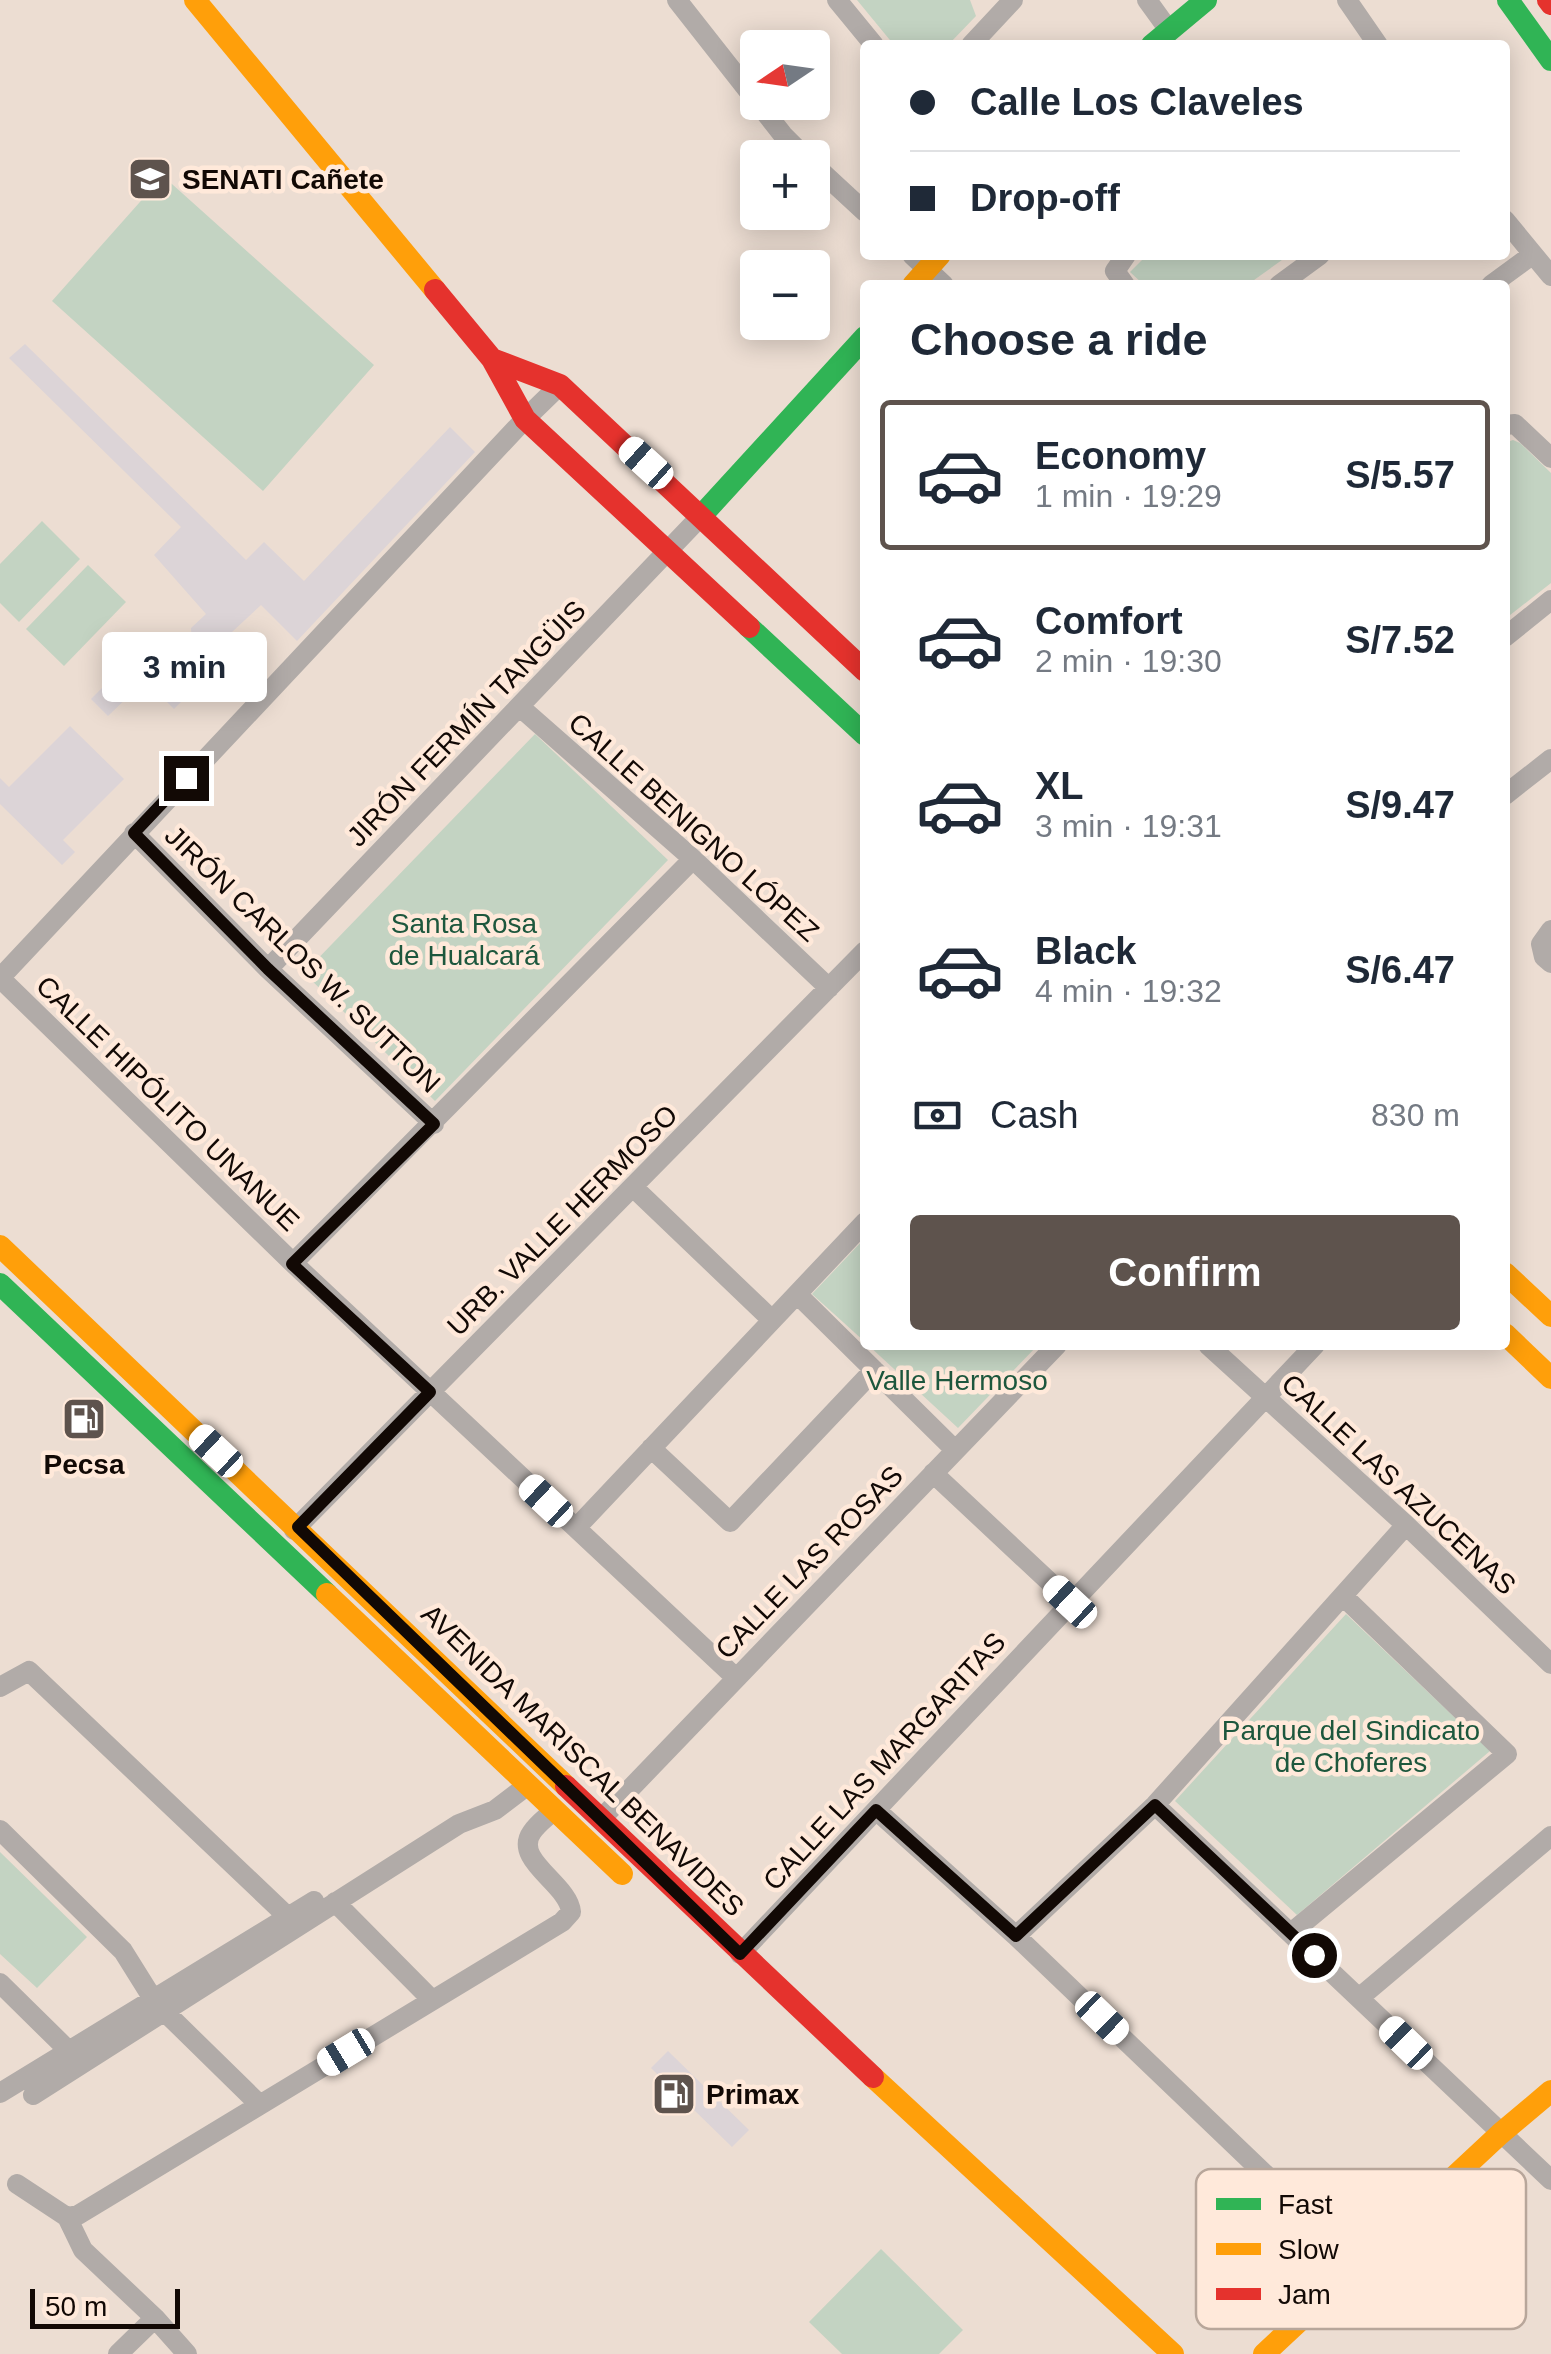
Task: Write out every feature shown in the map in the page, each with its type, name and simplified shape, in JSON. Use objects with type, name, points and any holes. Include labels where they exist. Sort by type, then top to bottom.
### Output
[{"type":"main road","points":[[1160,37],[1206,0]]},
{"type":"main road","points":[[1508,0],[1551,60]]},
{"type":"main road","points":[[198,1],[492,359],[525,418],[860,730]]},
{"type":"main road","points":[[702,515],[860,343]]},
{"type":"main road","points":[[492,359],[560,385],[860,665]]},
{"type":"main road","name":"AVENIDA MARISCAL BENAVIDES","points":[[0,1246],[740,1954],[1173,2354]]},
{"type":"main road","points":[[1510,1277],[1551,1316]]},
{"type":"main road","name":"AVENIDA MARISCAL BENAVIDES","points":[[0,1284],[640,1890]]},
{"type":"main road","points":[[1510,1339],[1551,1378]]},
{"type":"main road","points":[[824,2062],[908,2141]]},
{"type":"main road","points":[[1462,2169],[1551,2091]]},
{"type":"main road","points":[[1264,2354],[1290,2329]]},
{"type":"street","points":[[676,0],[787,140]]},
{"type":"street","points":[[837,0],[870,40]]},
{"type":"street","points":[[1147,0],[1160,37]]},
{"type":"street","points":[[1346,0],[1374,40]]},
{"type":"street","points":[[975,40],[1003,4]]},
{"type":"street","points":[[830,180],[860,207]]},
{"type":"street","points":[[1510,227],[1551,276]]},
{"type":"street","points":[[1498,280],[1532,256]]},
{"type":"street","points":[[1286,280],[1313,260]]},
{"type":"street","points":[[0,978],[560,385]]},
{"type":"street","points":[[1510,424],[1515,424],[1551,458]]},
{"type":"street","name":"JIRÓN FERMÍN TANGÜIS","points":[[268,969],[702,515]]},
{"type":"street","points":[[1510,633],[1551,600]]},
{"type":"street","name":"CALLE BENIGNO LÓPEZ","points":[[520,707],[692,859],[829,988]]},
{"type":"street","points":[[1510,791],[1551,759]]},
{"type":"street","name":"JIRÓN CARLOS W. SUTTON","points":[[134,833],[268,969],[434,1124]]},
{"type":"street","points":[[292,1264],[692,859]]},
{"type":"street","points":[[1551,930],[1541,944],[1551,963]]},
{"type":"street","name":"URB. VALLE HERMOSO","points":[[278,1547],[860,956]]},
{"type":"street","name":"CALLE HIPÓLITO UNANUE","points":[[0,978],[292,1264],[735,1677]]},
{"type":"street","points":[[633,1188],[772,1320]]},
{"type":"street","points":[[576,1528],[860,1227]]},
{"type":"street","points":[[797,1294],[955,1450]]},
{"type":"street","name":"CALLE LAS ROSAS","points":[[602,1818],[1052,1350]]},
{"type":"street","name":"CALLE LAS AZUCENAS","points":[[1214,1350],[1551,1664]]},
{"type":"street","name":"CALLE LAS MARGARITAS","points":[[740,1954],[1309,1350]]},
{"type":"street","points":[[651,1448],[730,1522],[874,1370]]},
{"type":"street","points":[[933,1473],[1070,1602]]},
{"type":"street","points":[[1016,1936],[1155,1805],[1406,1526]]},
{"type":"street","points":[[1291,1934],[1506,1754],[1343,1596]]},
{"type":"street","points":[[0,1687],[29,1671],[287,1916]]},
{"type":"street","points":[[0,2094],[68,2051],[159,2005],[335,1902],[458,1824],[506,1803],[528,1785]]},
{"type":"street","points":[[1155,1805],[1551,2180]]},
{"type":"street","points":[[67,2217],[78,2215],[562,1922],[570,1912],[567,1896],[535,1865],[528,1845],[528,1836],[554,1810]]},
{"type":"street","points":[[876,1810],[1016,1936],[1260,2169]]},
{"type":"street","points":[[0,1830],[123,1951],[159,2005],[260,2104]]},
{"type":"street","points":[[1359,1998],[1551,1836]]},
{"type":"street","points":[[32,2096],[287,1916],[349,1882],[368,1881]]},
{"type":"street","points":[[335,1902],[432,2000]]},
{"type":"street","points":[[0,1984],[68,2051]]},
{"type":"street","points":[[17,2184],[67,2217],[83,2250],[187,2354]]},
{"type":"street","points":[[118,2354],[155,2318]]},
{"type":"green space","points":[[857,0],[970,0],[976,16],[953,40],[890,40]]},
{"type":"green space","points":[[163,176],[374,365],[263,491],[52,301]]},
{"type":"green space","points":[[1142,260],[1282,260],[1254,280],[1139,280],[1130,272]]},
{"type":"green space","points":[[1510,441],[1520,443],[1551,473],[1551,583],[1510,615]]},
{"type":"green space","points":[[42,521],[80,559],[19,622],[0,603],[0,564]]},
{"type":"green space","points":[[88,565],[126,602],[64,666],[26,629]]},
{"type":"green space","name":"Santa Rosa de Hualcará","points":[[535,734],[668,860],[435,1101],[304,973]]},
{"type":"green space","name":"Valle Hermoso","points":[[860,1243],[860,1337],[812,1294]]},
{"type":"green space","name":"Valle Hermoso","points":[[873,1350],[1033,1350],[958,1428]]},
{"type":"green space","name":"Parque del Sindicato de Choferes","points":[[1346,1614],[1490,1751],[1297,1915],[1175,1801]]},
{"type":"green space","points":[[0,1852],[87,1937],[37,1988],[0,1954]]},
{"type":"green space","points":[[881,2249],[963,2330],[939,2354],[842,2354],[809,2322]]},
{"type":"building","points":[[25,344],[246,560],[264,542],[304,581],[450,427],[475,452],[297,641],[261,605],[232,632],[230,644],[217,655],[177,661],[192,646],[191,628],[206,614],[154,555],[181,527],[9,358]]},
{"type":"building","points":[[127,643],[159,676],[138,697],[133,692],[108,716],[91,699],[116,674],[106,664]]},
{"type":"building","points":[[177,661],[199,684],[174,709],[151,686]]},
{"type":"building","points":[[70,726],[124,779],[63,840],[75,852],[62,865],[0,804],[0,778],[9,787]]},
{"type":"building","points":[[668,2051],[749,2130],[732,2147],[651,2068]]},
{"type":"traffic: fast","points":[[1158,40],[1206,0]]},
{"type":"traffic: fast","points":[[1508,0],[1551,60]]},
{"type":"traffic: fast","points":[[702,515],[860,342]]},
{"type":"traffic: fast","points":[[749,627],[860,730]]},
{"type":"traffic: fast","points":[[0,1284],[327,1594]]},
{"type":"traffic: slow","points":[[195,0],[435,290]]},
{"type":"traffic: slow","points":[[918,280],[936,260]]},
{"type":"traffic: slow","points":[[0,1246],[566,1786]]},
{"type":"traffic: slow","points":[[1510,1278],[1551,1316]]},
{"type":"traffic: slow","points":[[1510,1339],[1551,1378]]},
{"type":"traffic: slow","points":[[327,1594],[622,1874]]},
{"type":"traffic: slow","points":[[873,2077],[1173,2354]]},
{"type":"traffic: slow","points":[[1462,2169],[1551,2091]]},
{"type":"traffic: slow","points":[[1264,2354],[1291,2329]]},
{"type":"traffic: jam","points":[[1548,0],[1551,4]]},
{"type":"traffic: jam","points":[[435,290],[492,359],[525,419],[749,627]]},
{"type":"traffic: jam","points":[[492,359],[560,385],[860,666]]},
{"type":"traffic: jam","points":[[566,1786],[873,2077]]},
{"type":"place","name":"SENATI Cañete","points":[[150,179]]},
{"type":"place","name":"Pecsa","points":[[84,1419]]},
{"type":"place","name":"Primax","points":[[674,2094]]},
{"type":"route","points":[[186,778],[134,833],[268,969],[434,1124],[292,1264],[430,1392],[298,1527],[740,1954],[876,1810],[1016,1936],[1155,1805],[1314,1955]]}]
